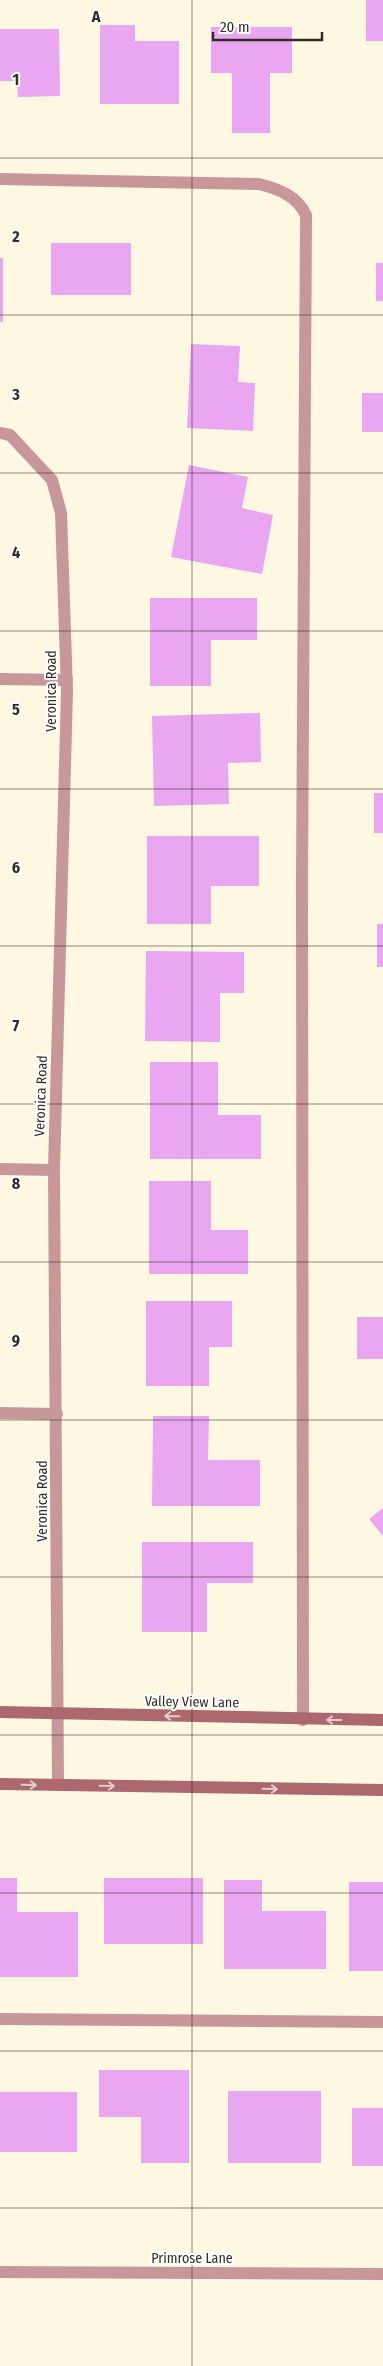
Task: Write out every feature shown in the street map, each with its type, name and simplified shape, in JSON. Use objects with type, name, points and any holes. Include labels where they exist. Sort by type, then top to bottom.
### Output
[{"type":"main road","name":"Valley View Lane","points":[[0,1712],[303,1720],[383,1720]]},
{"type":"main road","points":[[0,1784],[383,1790]]},
{"type":"street","points":[[0,179],[259,184],[270,187],[294,199],[306,215],[302,882],[303,1720]]},
{"type":"street","name":"Veronica Road","points":[[0,433],[10,435],[52,480],[61,513],[66,680],[54,1170],[58,1785]]},
{"type":"street","points":[[0,679],[66,680]]},
{"type":"street","points":[[0,1169],[54,1170]]},
{"type":"street","points":[[0,1414],[57,1414]]},
{"type":"street","points":[[0,2018],[383,2022]]},
{"type":"street","name":"Primrose Lane","points":[[0,2272],[383,2274]]},
{"type":"building","points":[[366,0],[383,0],[383,41],[366,41]]},
{"type":"building","points":[[100,25],[135,25],[135,41],[179,41],[179,104],[100,104]]},
{"type":"building","points":[[211,27],[292,27],[292,73],[270,73],[270,133],[232,133],[232,73],[211,73]]},
{"type":"building","points":[[0,29],[59,29],[60,96],[18,97],[17,81],[0,81]]},
{"type":"building","points":[[51,243],[131,243],[131,295],[51,295]]},
{"type":"building","points":[[0,258],[3,258],[3,322],[0,322]]},
{"type":"building","points":[[376,263],[383,263],[383,301],[376,301]]},
{"type":"building","points":[[191,344],[240,346],[238,382],[255,383],[253,431],[187,428]]},
{"type":"building","points":[[362,393],[383,393],[383,432],[362,432]]},
{"type":"building","points":[[189,465],[248,477],[242,508],[273,515],[262,574],[171,557]]},
{"type":"building","points":[[150,598],[257,598],[257,640],[211,640],[211,686],[150,686]]},
{"type":"building","points":[[260,713],[261,762],[228,763],[229,804],[154,806],[152,716]]},
{"type":"building","points":[[374,793],[383,793],[383,833],[374,833]]},
{"type":"building","points":[[147,836],[259,836],[259,886],[211,886],[211,924],[147,924]]},
{"type":"building","points":[[377,924],[383,924],[383,967],[377,967]]},
{"type":"building","points":[[146,951],[244,952],[244,993],[220,993],[220,1042],[145,1041]]},
{"type":"building","points":[[150,1062],[218,1062],[218,1115],[261,1115],[261,1159],[150,1159]]},
{"type":"building","points":[[149,1181],[211,1181],[211,1230],[248,1230],[248,1274],[149,1274]]},
{"type":"building","points":[[146,1301],[232,1301],[232,1347],[209,1347],[209,1386],[146,1386]]},
{"type":"building","points":[[357,1317],[383,1317],[383,1359],[357,1359]]},
{"type":"building","points":[[153,1416],[209,1416],[208,1460],[260,1460],[260,1506],[152,1506]]},
{"type":"building","points":[[383,1508],[383,1536],[369,1519]]},
{"type":"building","points":[[142,1542],[253,1542],[253,1583],[207,1583],[207,1632],[142,1632]]},
{"type":"building","points":[[0,1878],[17,1878],[17,1912],[78,1912],[78,1977],[0,1977]]},
{"type":"building","points":[[104,1878],[203,1878],[203,1944],[104,1944]]},
{"type":"building","points":[[224,1880],[262,1880],[262,1911],[326,1911],[326,1969],[224,1969]]},
{"type":"building","points":[[349,1882],[383,1882],[383,1971],[349,1971]]},
{"type":"building","points":[[99,2070],[189,2070],[189,2163],[141,2163],[141,2117],[99,2117]]},
{"type":"building","points":[[228,2091],[321,2091],[321,2163],[228,2163]]},
{"type":"building","points":[[0,2092],[77,2092],[77,2152],[0,2152]]},
{"type":"building","points":[[352,2108],[383,2108],[383,2166],[352,2166]]}]
